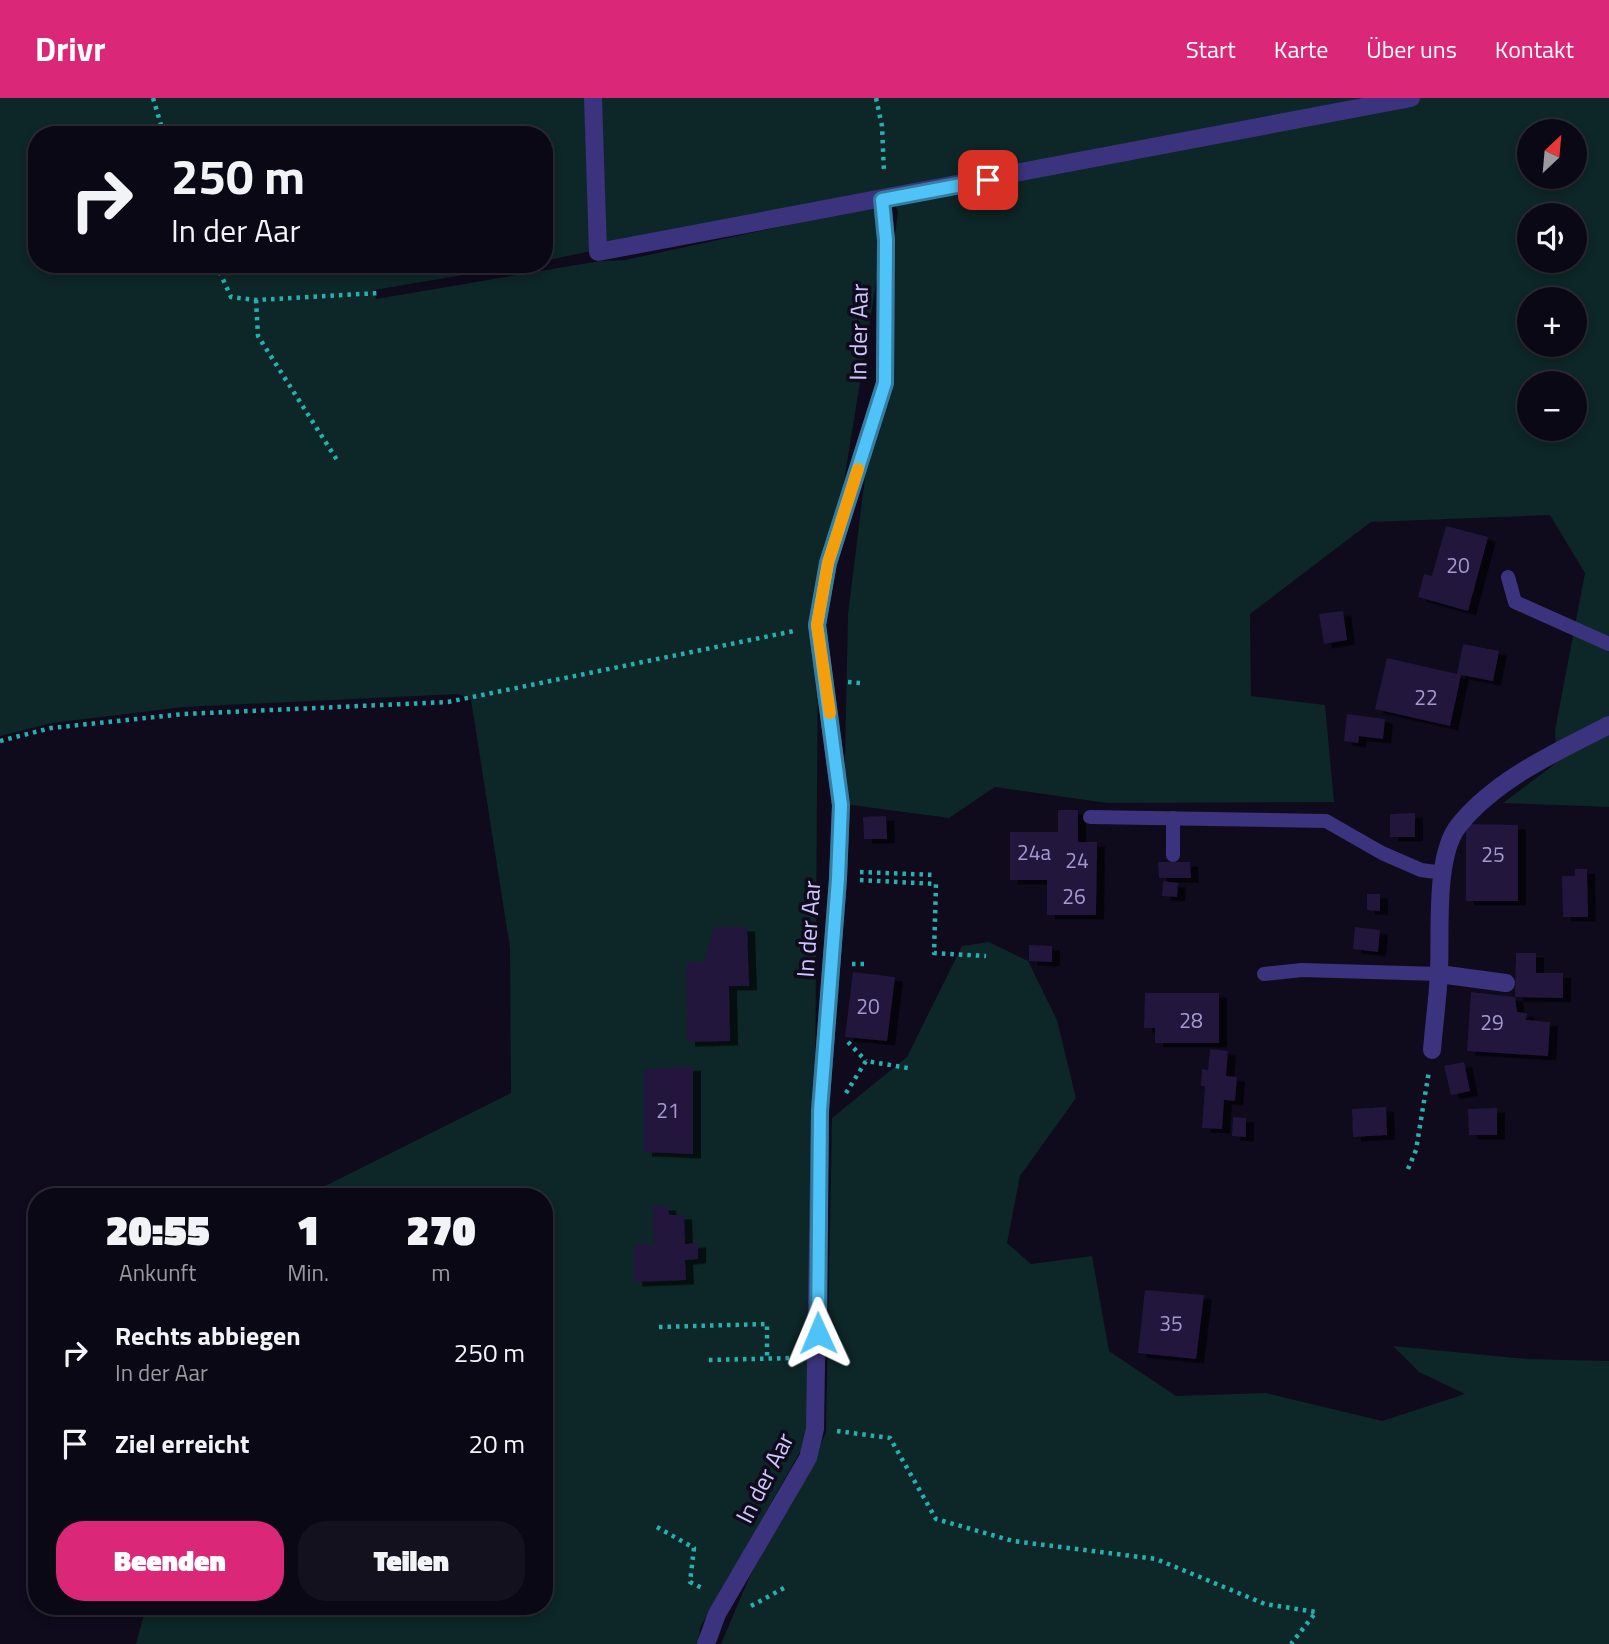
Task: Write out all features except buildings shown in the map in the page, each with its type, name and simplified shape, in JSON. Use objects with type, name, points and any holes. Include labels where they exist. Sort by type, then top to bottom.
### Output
[{"type":"street","points":[[593,98],[598,252],[1411,98]]},
{"type":"street","name":"In der Aar","points":[[706,1644],[725,1600],[808,1458],[815,1429],[820,1111],[841,805],[817,625],[828,563],[885,383],[886,240],[882,200]]},
{"type":"street","points":[[1432,1050],[1439,974],[1443,873],[1448,846],[1458,826],[1493,791],[1543,759],[1609,725]]},
{"type":"street","points":[[1439,974],[1506,983]]},
{"type":"lane","points":[[1508,577],[1514,602],[1609,644]]},
{"type":"lane","points":[[1090,817],[1326,821],[1382,853],[1422,870],[1443,873]]},
{"type":"lane","points":[[1173,818],[1173,855]]},
{"type":"lane","points":[[1264,974],[1302,970],[1439,974]]},
{"type":"path","points":[[153,98],[161,126]]},
{"type":"path","points":[[876,98],[882,126],[882,200]]},
{"type":"path","points":[[220,273],[231,297],[256,300],[379,293]]},
{"type":"path","points":[[256,300],[258,336],[337,460]]},
{"type":"path","points":[[0,741],[51,728],[184,714],[448,702],[817,625]]},
{"type":"path","points":[[852,872],[936,875]]},
{"type":"path","points":[[851,880],[936,884],[934,953],[986,956]]},
{"type":"path","points":[[842,1035],[866,1061],[908,1068]]},
{"type":"path","points":[[1408,1169],[1416,1150],[1432,1050]]},
{"type":"path","points":[[841,1100],[866,1061]]},
{"type":"path","points":[[659,1326],[766,1324],[767,1359]]},
{"type":"path","points":[[709,1360],[818,1357]]},
{"type":"path","points":[[815,1429],[890,1438],[936,1519],[1013,1541],[1156,1559],[1265,1604],[1316,1612],[1292,1644]]},
{"type":"path","points":[[657,1527],[694,1548],[690,1582],[725,1600]]},
{"type":"green space","points":[[0,98],[1609,98],[1609,807],[1503,803],[1556,763],[1555,730],[1585,573],[1550,515],[1371,522],[1250,614],[1251,696],[1325,705],[1334,802],[1107,803],[995,787],[949,818],[844,804],[848,614],[898,211],[887,189],[553,259],[553,126],[28,126],[28,273],[474,273],[374,290],[376,299],[529,273],[553,273],[553,269],[600,261],[625,260],[889,203],[818,642],[813,1429],[700,1628],[698,1644],[136,1644],[144,1615],[553,1615],[553,1188],[321,1188],[511,1093],[510,948],[471,700],[458,694],[183,707],[52,723],[0,736]]},
{"type":"green space","points":[[989,942],[1028,961],[1057,1020],[1076,1098],[1020,1176],[1007,1243],[1031,1264],[1092,1256],[1109,1351],[1176,1396],[1266,1393],[1382,1421],[1465,1394],[1419,1372],[1393,1346],[1526,1359],[1609,1361],[1609,1644],[721,1644],[749,1578],[826,1433],[832,1118],[907,1057],[962,946]]},
{"type":"slow traffic","points":[[830,713],[817,625],[828,563],[858,469]]},
{"type":"route","points":[[818,1333],[816,1234],[820,1111],[828,1030],[841,805],[817,625],[828,563],[885,383],[886,240],[882,200],[988,180]]}]
